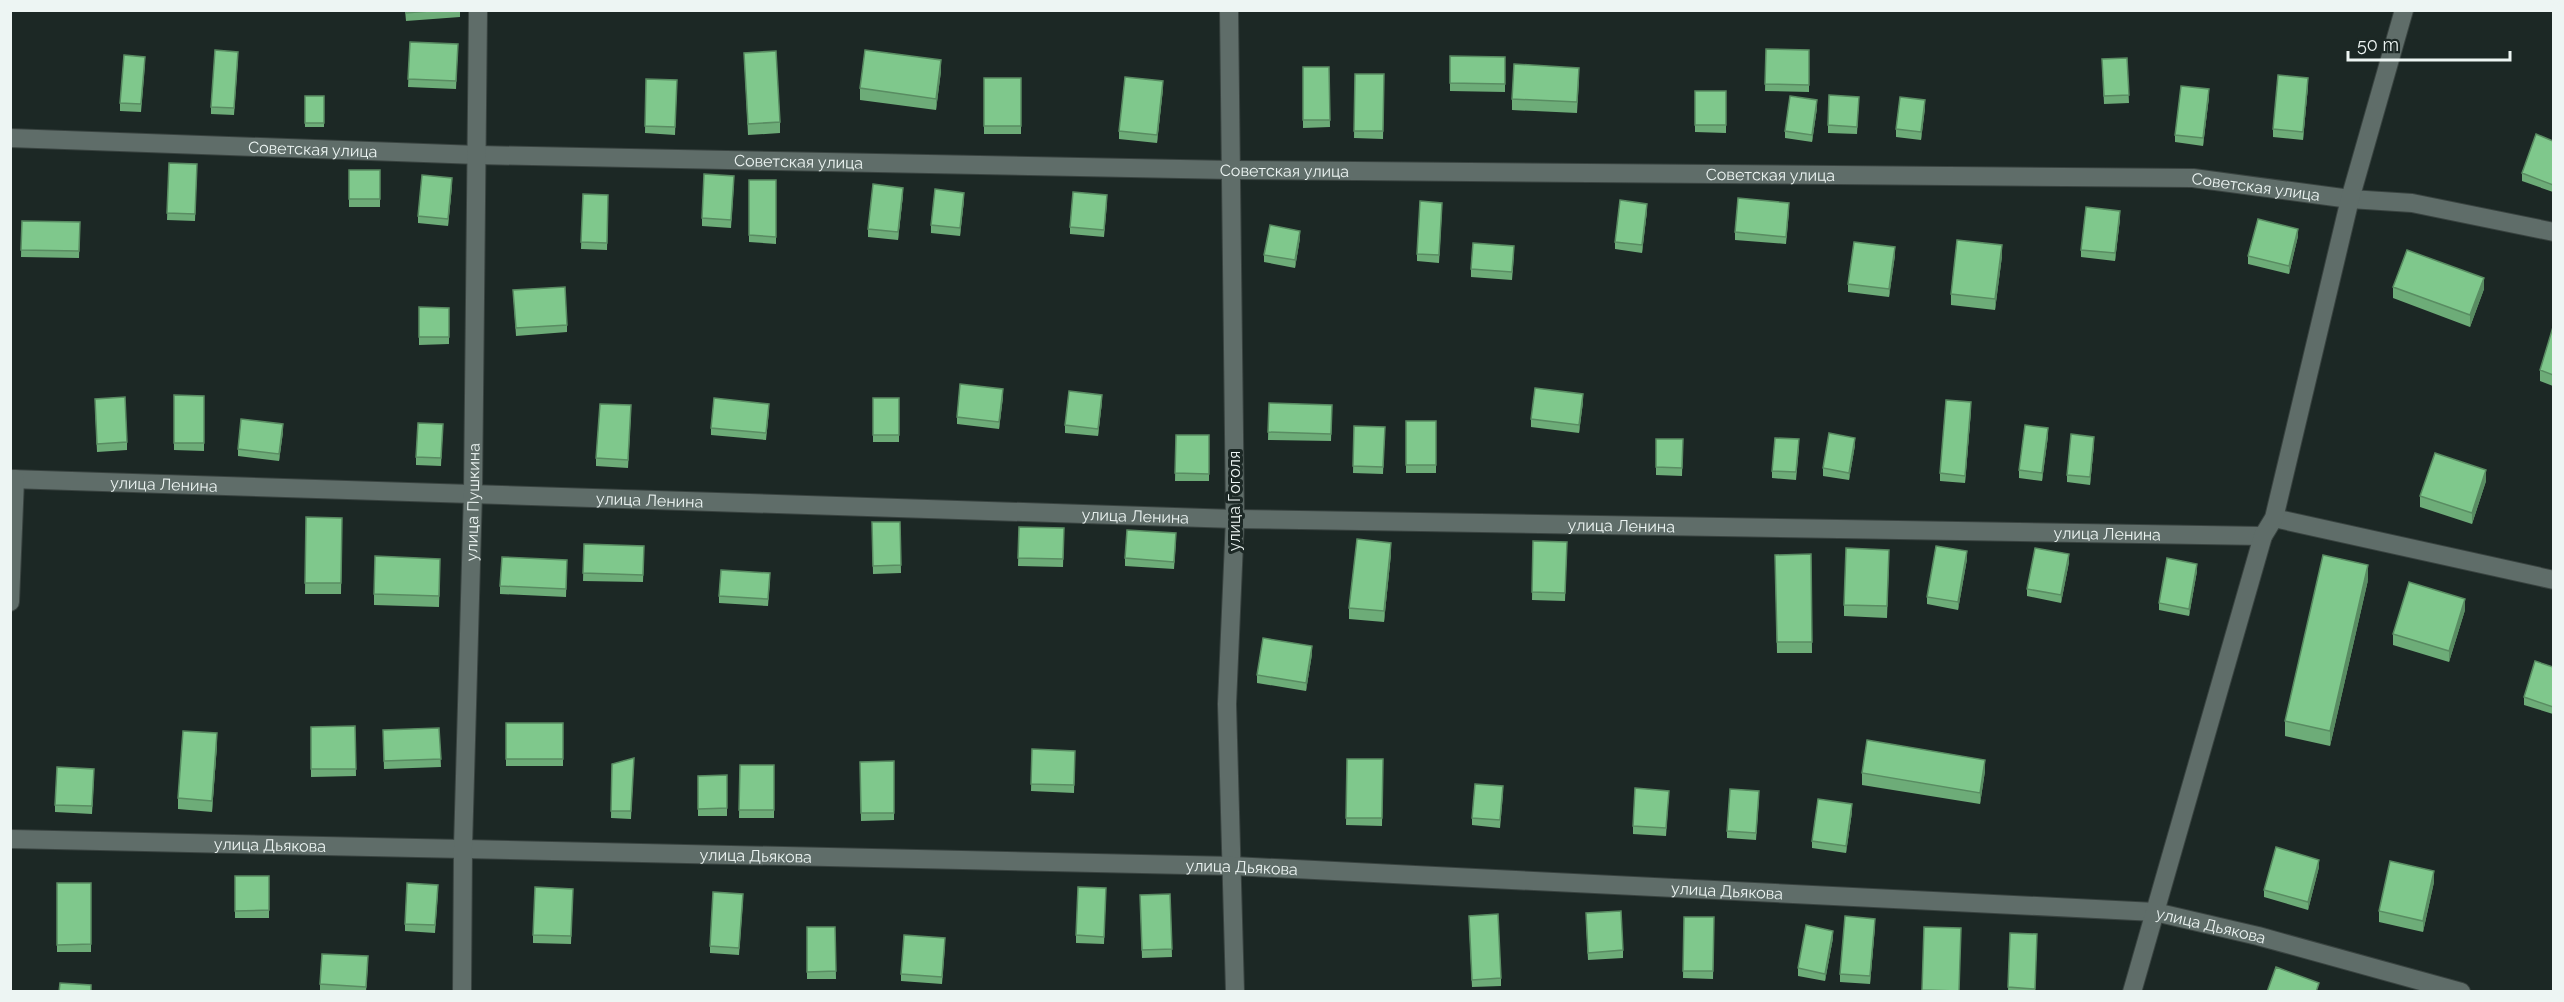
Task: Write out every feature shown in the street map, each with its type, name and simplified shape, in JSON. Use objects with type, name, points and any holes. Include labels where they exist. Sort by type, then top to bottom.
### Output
[{"type":"street","name":"улица Пушкина","points":[[462,992],[463,847],[473,492],[478,10]]},
{"type":"street","name":"улица Гоголя","points":[[1229,10],[1236,519],[1227,704],[1236,992]]},
{"type":"street","points":[[2132,992],[2263,536],[2274,518],[2350,198],[2404,10]]},
{"type":"street","name":"Советская улица","points":[[10,138],[478,155],[1231,170],[2193,178],[2350,198],[2412,202],[2553,232]]},
{"type":"street","points":[[10,602],[13,479]]},
{"type":"street","name":"улица Ленина","points":[[13,479],[473,492],[1236,519],[2263,536]]},
{"type":"street","points":[[2274,518],[2553,580]]},
{"type":"street","name":"улица Дьякова","points":[[10,839],[463,847],[1233,866],[2155,912],[2258,936],[2461,992]]},
{"type":"building","points":[[406,10],[442,10],[406,13]]},
{"type":"building","points":[[410,42],[458,44],[456,81],[408,79]]},
{"type":"building","points":[[1766,49],[1809,50],[1809,85],[1765,84]]},
{"type":"building","points":[[215,50],[238,52],[234,108],[211,107]]},
{"type":"building","points":[[865,50],[941,60],[936,99],[860,88]]},
{"type":"building","points":[[776,51],[780,122],[748,124],[744,53]]},
{"type":"building","points":[[124,55],[145,57],[141,104],[120,103]]},
{"type":"building","points":[[1450,56],[1505,57],[1505,84],[1450,83]]},
{"type":"building","points":[[2127,58],[2129,95],[2104,96],[2102,59]]},
{"type":"building","points":[[1514,64],[1579,68],[1577,102],[1512,99]]},
{"type":"building","points":[[1303,67],[1329,67],[1330,120],[1303,120]]},
{"type":"building","points":[[1355,74],[1384,74],[1383,131],[1354,131]]},
{"type":"building","points":[[2278,75],[2308,78],[2303,132],[2273,129]]},
{"type":"building","points":[[1125,77],[1163,81],[1157,135],[1119,131]]},
{"type":"building","points":[[984,78],[1021,78],[1021,126],[984,126]]},
{"type":"building","points":[[646,79],[677,80],[675,127],[645,126]]},
{"type":"building","points":[[2181,86],[2209,89],[2203,138],[2175,135]]},
{"type":"building","points":[[1695,91],[1726,91],[1726,125],[1695,125]]},
{"type":"building","points":[[1829,95],[1859,97],[1857,127],[1828,125]]},
{"type":"building","points":[[305,96],[324,96],[324,123],[305,123]]},
{"type":"building","points":[[1790,96],[1817,100],[1812,135],[1785,131]]},
{"type":"building","points":[[1900,97],[1925,100],[1921,132],[1896,129]]},
{"type":"building","points":[[2536,134],[2553,141],[2553,185],[2522,173]]},
{"type":"building","points":[[169,163],[197,164],[195,214],[167,213]]},
{"type":"building","points":[[349,170],[380,170],[380,199],[349,199]]},
{"type":"building","points":[[704,174],[734,176],[731,220],[702,218]]},
{"type":"building","points":[[422,175],[452,178],[448,219],[418,216]]},
{"type":"building","points":[[749,180],[776,180],[776,237],[749,235]]},
{"type":"building","points":[[873,184],[903,188],[898,232],[868,229]]},
{"type":"building","points":[[935,189],[964,193],[960,228],[931,225]]},
{"type":"building","points":[[1073,192],[1107,195],[1104,230],[1070,227]]},
{"type":"building","points":[[583,194],[608,195],[607,243],[581,242]]},
{"type":"building","points":[[1738,198],[1789,203],[1786,237],[1735,232]]},
{"type":"building","points":[[1620,200],[1647,204],[1642,245],[1615,242]]},
{"type":"building","points":[[1420,201],[1442,203],[1439,255],[1417,254]]},
{"type":"building","points":[[2086,207],[2120,211],[2115,253],[2081,250]]},
{"type":"building","points":[[2258,219],[2298,229],[2289,266],[2248,256]]},
{"type":"building","points":[[22,221],[80,222],[79,251],[21,250]]},
{"type":"building","points":[[1270,225],[1300,231],[1295,260],[1264,255]]},
{"type":"building","points":[[1957,240],[2002,245],[1995,299],[1951,294]]},
{"type":"building","points":[[1854,242],[1895,247],[1889,289],[1848,284]]},
{"type":"building","points":[[1473,243],[1514,246],[1512,272],[1471,269]]},
{"type":"building","points":[[2407,250],[2484,278],[2470,315],[2393,287]]},
{"type":"building","points":[[565,287],[567,325],[516,328],[513,290]]},
{"type":"building","points":[[419,307],[449,308],[449,337],[419,337]]},
{"type":"building","points":[[2553,327],[2553,375],[2540,370]]},
{"type":"building","points":[[960,384],[1003,389],[999,422],[957,417]]},
{"type":"building","points":[[1535,388],[1583,394],[1579,425],[1531,419]]},
{"type":"building","points":[[1069,391],[1102,395],[1098,429],[1065,425]]},
{"type":"building","points":[[174,395],[204,396],[204,443],[174,443]]},
{"type":"building","points":[[125,397],[127,442],[97,444],[95,399]]},
{"type":"building","points":[[714,398],[769,404],[766,433],[711,428]]},
{"type":"building","points":[[873,398],[899,398],[899,435],[873,435]]},
{"type":"building","points":[[1946,400],[1971,402],[1965,476],[1940,473]]},
{"type":"building","points":[[1269,403],[1332,405],[1331,434],[1268,432]]},
{"type":"building","points":[[600,404],[631,405],[628,460],[596,458]]},
{"type":"building","points":[[241,419],[283,424],[279,454],[238,449]]},
{"type":"building","points":[[1406,421],[1436,421],[1436,465],[1406,465]]},
{"type":"building","points":[[418,423],[443,424],[441,458],[416,457]]},
{"type":"building","points":[[2025,425],[2048,428],[2042,473],[2019,470]]},
{"type":"building","points":[[1354,426],[1385,427],[1383,467],[1353,466]]},
{"type":"building","points":[[1829,433],[1855,438],[1849,473],[1823,468]]},
{"type":"building","points":[[2071,434],[2094,437],[2090,477],[2067,475]]},
{"type":"building","points":[[1176,435],[1209,435],[1209,474],[1175,473]]},
{"type":"building","points":[[1775,438],[1799,439],[1796,472],[1772,471]]},
{"type":"building","points":[[1656,439],[1683,439],[1682,468],[1656,467]]},
{"type":"building","points":[[2435,453],[2486,470],[2472,513],[2420,496]]},
{"type":"building","points":[[306,517],[342,518],[341,583],[305,583]]},
{"type":"building","points":[[872,522],[900,522],[901,565],[873,566]]},
{"type":"building","points":[[1019,527],[1064,528],[1063,559],[1018,558]]},
{"type":"building","points":[[1127,530],[1176,533],[1174,562],[1125,558]]},
{"type":"building","points":[[1357,539],[1391,543],[1384,611],[1349,608]]},
{"type":"building","points":[[1533,541],[1567,542],[1565,593],[1532,592]]},
{"type":"building","points":[[584,544],[644,546],[643,575],[583,573]]},
{"type":"building","points":[[1936,546],[1967,551],[1958,602],[1927,597]]},
{"type":"building","points":[[1846,548],[1889,550],[1887,606],[1844,605]]},
{"type":"building","points":[[2035,548],[2069,554],[2061,595],[2027,589]]},
{"type":"building","points":[[1811,554],[1812,642],[1777,642],[1775,555]]},
{"type":"building","points":[[2323,555],[2368,565],[2330,731],[2285,721]]},
{"type":"building","points":[[375,556],[440,559],[439,596],[374,594]]},
{"type":"building","points":[[502,557],[567,560],[566,589],[500,586]]},
{"type":"building","points":[[2167,558],[2197,564],[2189,609],[2159,603]]},
{"type":"building","points":[[721,570],[770,573],[768,599],[719,596]]},
{"type":"building","points":[[2409,582],[2465,599],[2449,651],[2393,634]]},
{"type":"building","points":[[1263,638],[1312,646],[1306,683],[1257,675]]},
{"type":"building","points":[[2535,661],[2553,667],[2553,707],[2524,697]]},
{"type":"building","points":[[506,723],[563,723],[563,759],[506,759]]},
{"type":"building","points":[[355,726],[356,769],[311,769],[311,727]]},
{"type":"building","points":[[439,728],[441,759],[384,761],[383,730]]},
{"type":"building","points":[[183,731],[217,733],[212,801],[178,798]]},
{"type":"building","points":[[1867,740],[1985,760],[1980,793],[1862,773]]},
{"type":"building","points":[[1032,749],[1075,751],[1074,785],[1031,784]]},
{"type":"building","points":[[634,758],[631,811],[611,811],[612,764]]},
{"type":"building","points":[[1347,759],[1383,759],[1382,818],[1346,818]]},
{"type":"building","points":[[894,761],[894,813],[861,813],[860,762]]},
{"type":"building","points":[[740,765],[774,765],[774,810],[739,810]]},
{"type":"building","points":[[57,767],[94,769],[92,806],[55,805]]},
{"type":"building","points":[[727,775],[727,808],[698,809],[698,776]]},
{"type":"building","points":[[1475,784],[1503,786],[1500,820],[1472,818]]},
{"type":"building","points":[[1635,788],[1669,791],[1666,828],[1633,826]]},
{"type":"building","points":[[1730,789],[1759,791],[1756,833],[1727,831]]},
{"type":"building","points":[[1818,799],[1852,804],[1846,846],[1812,841]]},
{"type":"building","points":[[2276,847],[2319,860],[2308,902],[2264,890]]},
{"type":"building","points":[[2390,861],[2434,871],[2423,921],[2379,911]]},
{"type":"building","points":[[235,876],[269,876],[269,910],[235,911]]},
{"type":"building","points":[[57,883],[91,883],[91,944],[57,945]]},
{"type":"building","points":[[407,883],[438,885],[435,925],[405,924]]},
{"type":"building","points":[[535,887],[573,889],[571,936],[533,935]]},
{"type":"building","points":[[1078,887],[1106,888],[1104,937],[1076,935]]},
{"type":"building","points":[[713,892],[743,894],[739,948],[710,946]]},
{"type":"building","points":[[1170,894],[1172,949],[1142,950],[1140,895]]},
{"type":"building","points":[[1621,911],[1623,950],[1588,953],[1586,913]]},
{"type":"building","points":[[1498,914],[1501,978],[1472,980],[1469,916]]},
{"type":"building","points":[[1845,916],[1875,919],[1870,976],[1840,974]]},
{"type":"building","points":[[1684,917],[1714,917],[1713,971],[1683,971]]},
{"type":"building","points":[[1806,925],[1833,931],[1825,974],[1798,968]]},
{"type":"building","points":[[807,927],[835,927],[836,971],[807,972]]},
{"type":"building","points":[[1924,927],[1961,928],[1959,991],[1922,990]]},
{"type":"building","points":[[2010,933],[2037,934],[2035,989],[2008,987]]},
{"type":"building","points":[[904,935],[945,938],[942,977],[901,974]]},
{"type":"building","points":[[322,954],[368,956],[366,987],[320,984]]},
{"type":"building","points":[[2276,967],[2319,983],[2316,992],[2267,992]]},
{"type":"building","points":[[60,983],[91,985],[91,992],[59,992]]}]
